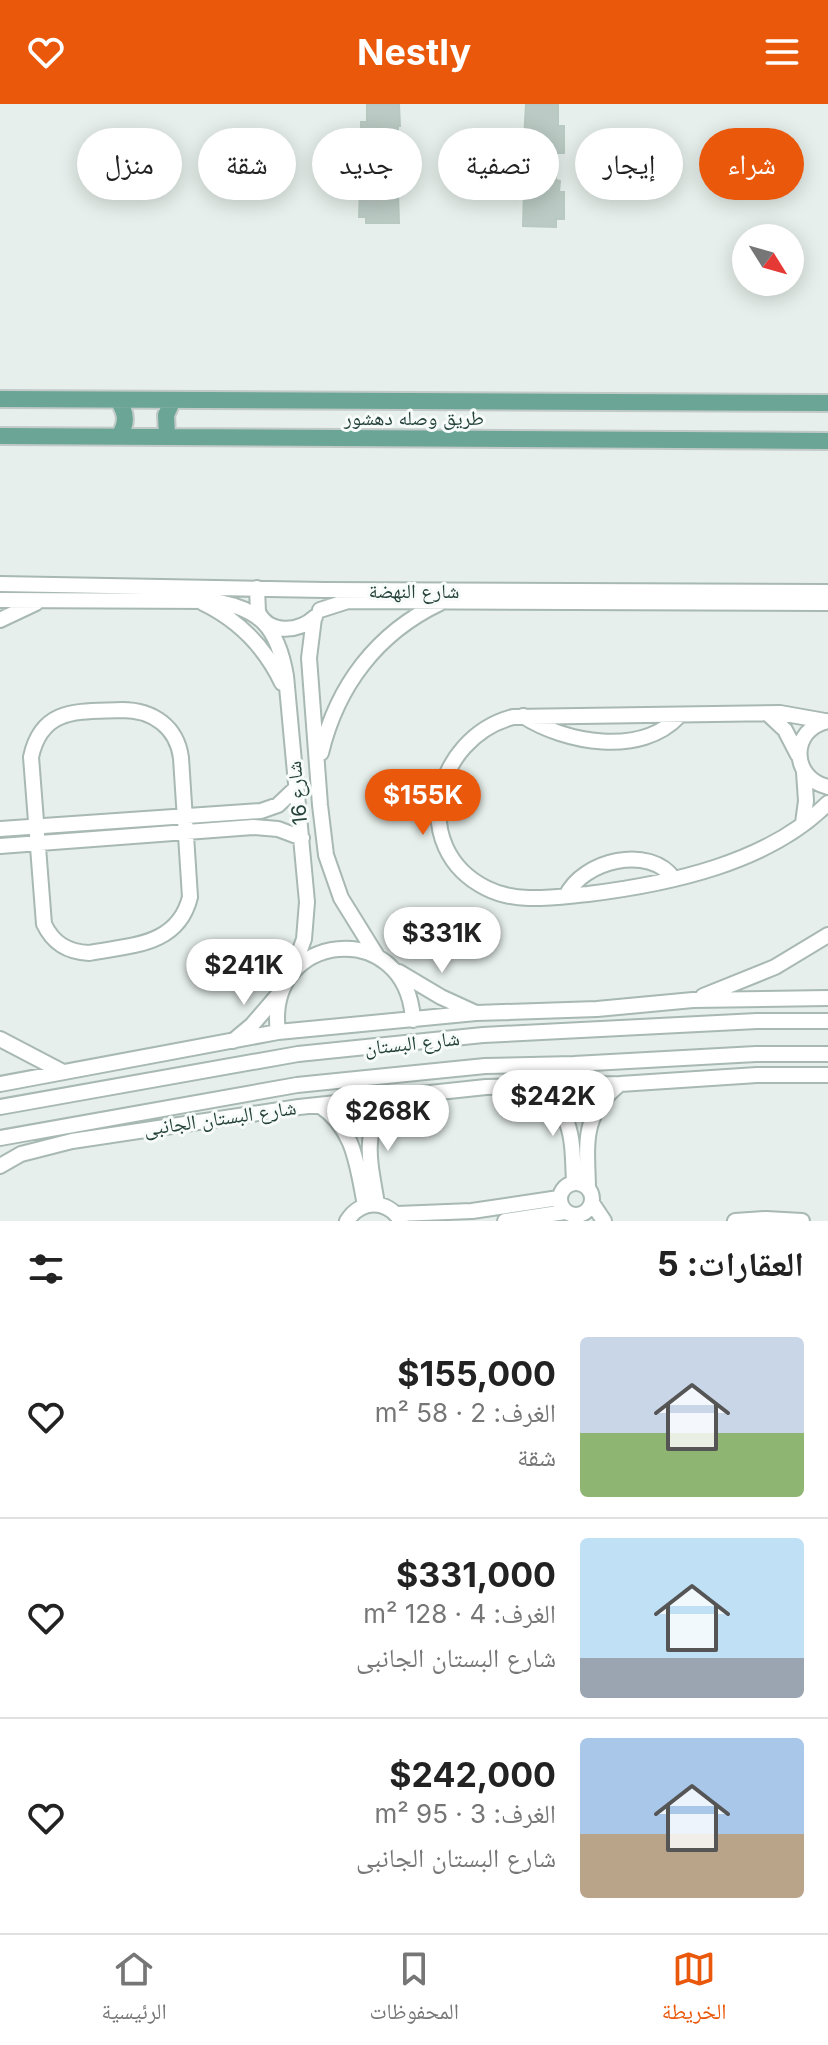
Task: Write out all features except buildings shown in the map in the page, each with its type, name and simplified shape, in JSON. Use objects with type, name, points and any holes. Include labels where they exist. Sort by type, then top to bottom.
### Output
[{"type":"main road","name":"طريق وصله دهشور","points":[[0,399],[828,403]]},
{"type":"main road","points":[[118,401],[125,414],[119,436]]},
{"type":"main road","points":[[167,436],[166,415],[172,402]]},
{"type":"main road","name":"طريق وصله دهشور","points":[[0,436],[828,441]]},
{"type":"street","name":"شارع النهضة","points":[[0,584],[257,588],[444,596],[787,597],[828,592]]},
{"type":"street","points":[[257,588],[260,617]]},
{"type":"street","name":"شارع 16","points":[[325,590],[309,658],[326,855],[352,918],[377,956]]},
{"type":"street","name":"شارع النهضة","points":[[260,617],[269,624],[285,629],[301,627],[334,604],[348,601],[444,596]]},
{"type":"street","points":[[318,777],[330,722],[356,671],[386,637],[444,596]]},
{"type":"street","name":"شارع النهضة","points":[[787,597],[828,603]]},
{"type":"street","points":[[0,600],[199,601],[236,606],[260,617]]},
{"type":"street","points":[[0,620],[41,600]]},
{"type":"street","points":[[199,601],[222,614],[254,640],[270,661],[288,697]]},
{"type":"street","name":"شارع 16","points":[[260,617],[269,627],[282,655],[302,838],[306,921],[304,939],[292,973]]},
{"type":"street","points":[[133,710],[154,716],[177,740],[186,824],[190,897],[177,926],[160,938],[89,953],[66,949],[49,934],[41,912],[30,768],[33,745],[46,726],[65,713],[133,710]]},
{"type":"street","points":[[768,714],[785,730],[801,764],[814,782],[828,787]]},
{"type":"street","points":[[826,721],[802,715],[768,714],[522,715],[488,725],[459,750],[442,785],[439,810],[441,831],[461,869],[487,889],[518,898],[566,896],[674,879],[745,856],[803,823],[828,803]]},
{"type":"street","points":[[522,715],[544,728],[567,735],[618,741],[655,734],[679,716]]},
{"type":"street","points":[[803,823],[806,801],[800,745],[805,734],[826,721]]},
{"type":"street","points":[[0,846],[186,824],[270,809],[285,800],[297,787]]},
{"type":"street","points":[[0,829],[186,824],[270,827],[302,838]]},
{"type":"street","points":[[566,896],[574,882],[587,872],[625,861],[654,862],[666,869],[674,879]]},
{"type":"street","points":[[693,1000],[775,967],[828,935]]},
{"type":"street","points":[[230,1043],[252,1025],[292,973],[306,960],[322,952],[350,949],[377,956],[433,992],[476,1013]]},
{"type":"street","points":[[392,967],[408,991],[413,1020]]},
{"type":"street","points":[[278,1032],[279,993]]},
{"type":"street","points":[[0,1084],[278,1032],[476,1013],[597,1009],[693,1000],[828,998]]},
{"type":"street","name":"شارع البستان","points":[[0,1107],[298,1054],[483,1035],[757,1021],[828,1021]]},
{"type":"street","points":[[0,1039],[64,1072]]},
{"type":"street","name":"شارع البستان","points":[[0,1138],[297,1085],[485,1066],[756,1054],[828,1054]]},
{"type":"street","points":[[485,1066],[486,1087]]},
{"type":"street","name":"شارع البستان الجانبى","points":[[0,1166],[21,1154],[72,1141],[319,1105],[486,1087],[620,1084],[757,1075],[828,1075]]},
{"type":"street","points":[[581,1185],[586,1131],[595,1110],[620,1084]]},
{"type":"street","points":[[536,1087],[554,1101],[567,1121],[581,1185],[592,1195],[592,1203],[604,1221]]},
{"type":"street","points":[[371,1205],[369,1137],[375,1118],[395,1097]]},
{"type":"street","points":[[319,1105],[341,1124],[351,1141],[371,1205]]},
{"type":"street","points":[[70,1124],[72,1141]]},
{"type":"street","points":[[570,1212],[562,1189],[581,1185]]},
{"type":"street","points":[[347,1221],[354,1212],[371,1205],[388,1207],[399,1218],[472,1211],[583,1214],[592,1203]]},
{"type":"street","points":[[505,1221],[570,1212]]},
{"type":"street","points":[[735,1221],[802,1221]]}]
